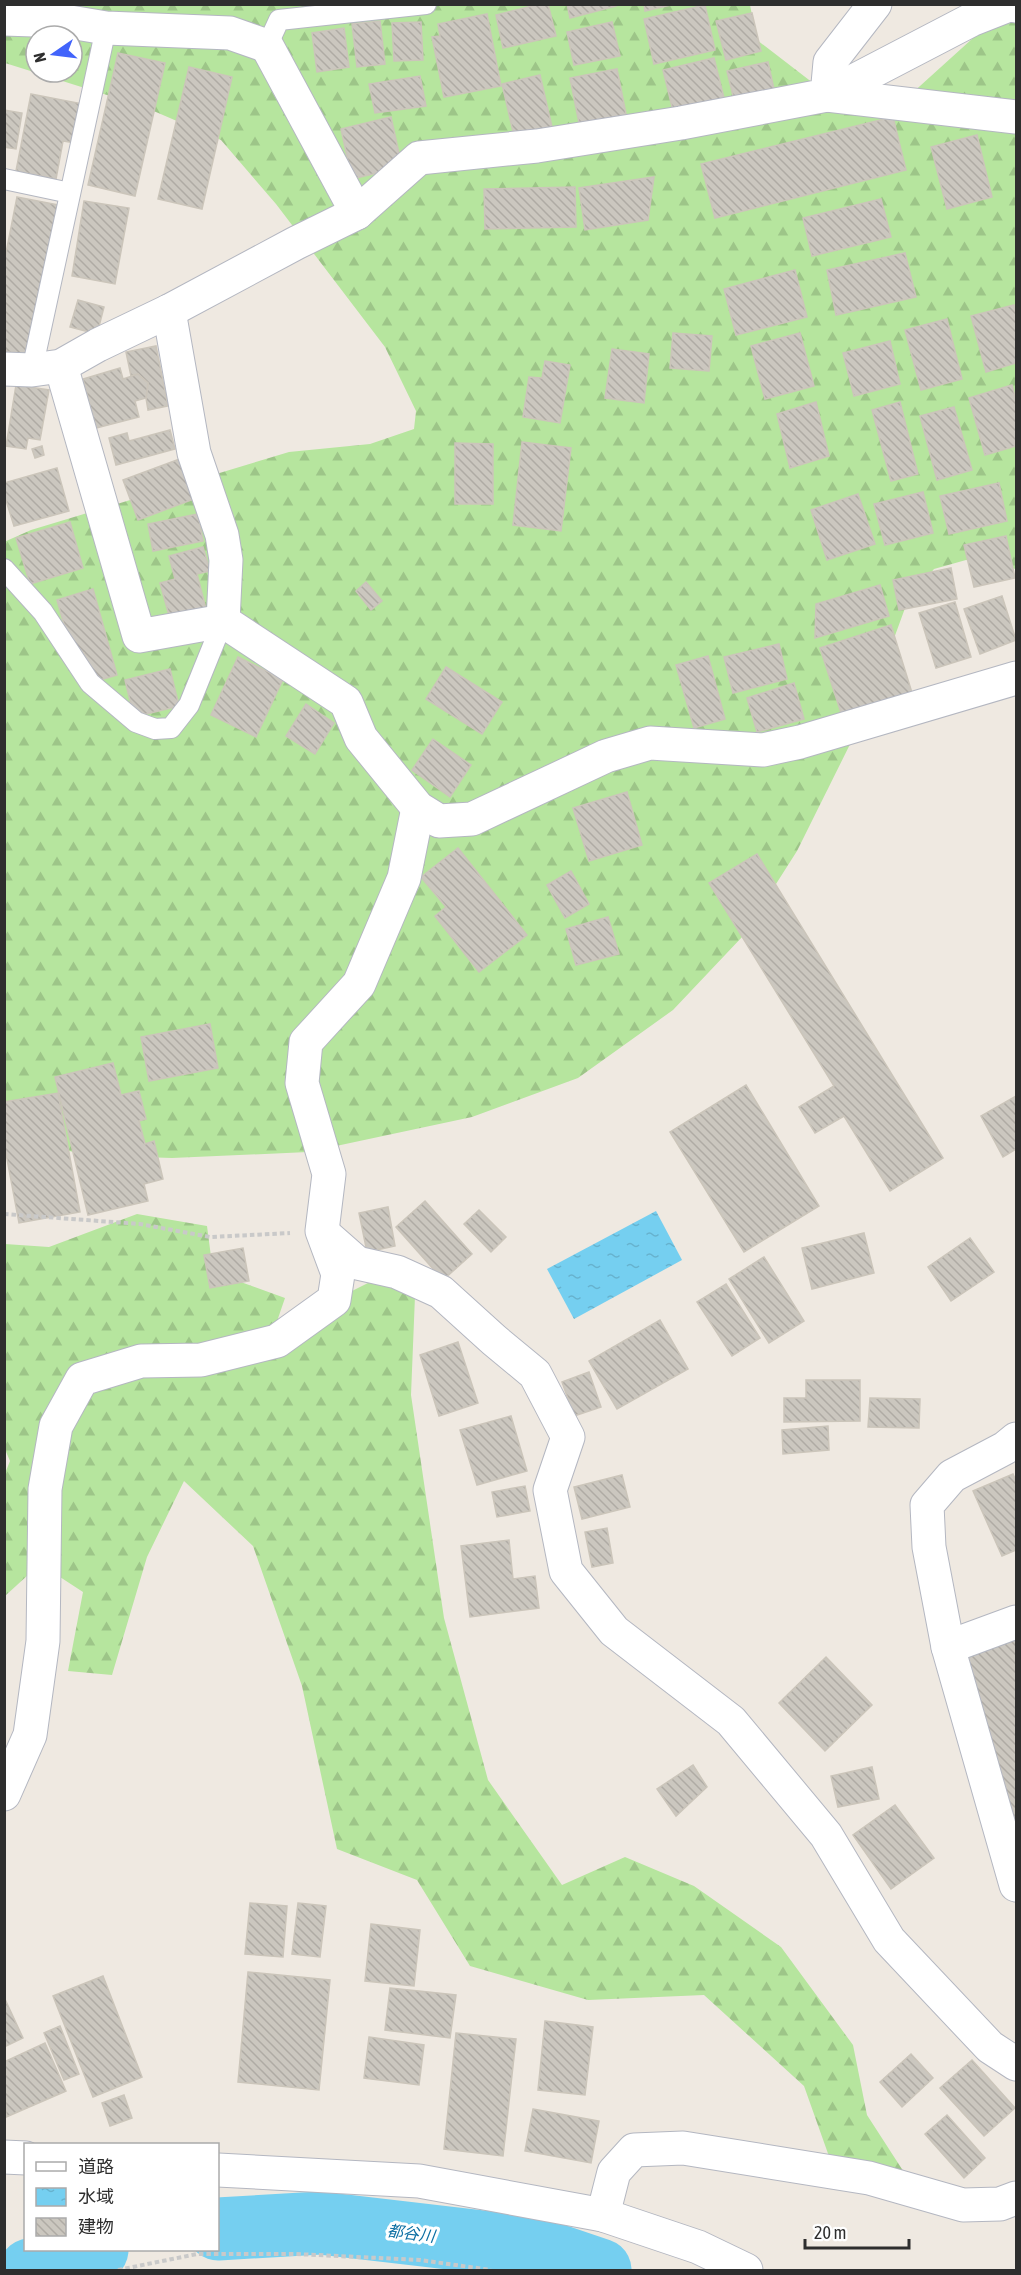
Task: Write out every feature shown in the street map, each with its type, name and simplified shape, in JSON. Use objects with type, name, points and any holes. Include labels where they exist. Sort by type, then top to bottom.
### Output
[{"type":"street","points":[[826,95],[830,62],[875,4]]},
{"type":"street","points":[[1017,6],[1009,5],[971,20],[826,95],[681,123],[548,144],[419,158],[357,213],[169,311],[98,345],[32,368],[139,636],[223,621],[346,702],[361,738],[418,808],[439,821],[472,819],[606,756],[650,743],[764,750],[800,742],[1017,678]]},
{"type":"street","points":[[4,19],[64,21],[106,28],[230,33],[267,46],[357,213]]},
{"type":"street","points":[[826,95],[1017,117]]},
{"type":"street","points":[[169,311],[194,453],[222,535],[226,560],[223,621]]},
{"type":"street","points":[[4,1794],[30,1735],[43,1641],[45,1489],[56,1426],[82,1380],[141,1361],[201,1360],[277,1341],[334,1300],[338,1274],[322,1231],[329,1174],[303,1083],[306,1042],[359,984],[404,878],[418,808]]},
{"type":"street","points":[[322,1231],[357,1263],[397,1272],[441,1292],[535,1374],[568,1437],[550,1490],[566,1571],[614,1631],[731,1721],[826,1835],[889,1940],[990,2047],[1017,2064]]},
{"type":"street","points":[[1014,1872],[948,1647],[929,1547],[927,1505],[952,1476],[1017,1439]]},
{"type":"street","points":[[948,1647],[1017,1622]]},
{"type":"street","points":[[603,2215],[614,2172],[634,2150],[683,2148],[869,2178],[963,2205],[1000,2204],[1017,2198]]},
{"type":"street","points":[[4,2157],[24,2158]]},
{"type":"street","points":[[219,2170],[419,2181],[603,2215],[698,2247],[746,2271]]},
{"type":"lane","points":[[267,46],[279,20],[426,4]]},
{"type":"lane","points":[[32,368],[106,28]]},
{"type":"lane","points":[[4,178],[70,193]]},
{"type":"lane","points":[[4,569],[43,612],[90,683],[136,722],[155,729],[171,728],[189,705],[223,621]]},
{"type":"path","points":[[4,1214],[141,1224],[210,1237],[322,1231]]},
{"type":"path","points":[[117,2271],[197,2254],[285,2254],[420,2260],[491,2271]]},
{"type":"green space","points":[[5,5],[750,5],[757,40],[813,83],[899,105],[1004,10],[1016,5],[1016,569],[966,560],[934,569],[908,600],[870,704],[797,851],[743,936],[673,1010],[578,1078],[472,1117],[308,1152],[172,1158],[82,1155],[9,1131],[5,1127],[4,542],[31,530],[289,452],[370,444],[414,429],[416,411],[385,347],[276,204],[221,140],[142,106],[72,84],[84,84],[84,24],[24,24],[24,69],[5,63]]},
{"type":"green space","points":[[137,1214],[207,1226],[213,1272],[285,1298],[274,1330],[378,1278],[415,1296],[411,1395],[444,1618],[488,1780],[562,1885],[625,1857],[694,1886],[781,1947],[853,2045],[867,2115],[909,2180],[831,2162],[804,2086],[704,1995],[588,2000],[470,1966],[417,1880],[337,1849],[302,1686],[253,1546],[184,1481],[147,1557],[112,1675],[68,1671],[83,1592],[40,1564],[5,1596],[4,1476],[10,1461],[4,1447],[5,1244],[49,1247]]},
{"type":"water","points":[[656,1211],[682,1260],[574,1319],[547,1269]]},
{"type":"building","points":[[548,4],[556,36],[503,48],[496,15]]},
{"type":"building","points":[[567,4],[615,4],[616,6],[570,18]]},
{"type":"building","points":[[644,4],[675,4],[645,11]]},
{"type":"building","points":[[705,5],[715,50],[654,64],[644,19]]},
{"type":"building","points":[[752,13],[761,51],[726,60],[716,21]]},
{"type":"building","points":[[487,14],[501,86],[444,97],[432,37],[440,36],[438,24]]},
{"type":"building","points":[[380,21],[385,64],[357,67],[352,24]]},
{"type":"building","points":[[421,22],[423,60],[394,61],[392,23]]},
{"type":"building","points":[[612,22],[620,56],[574,65],[567,32]]},
{"type":"building","points":[[344,28],[349,67],[317,72],[312,33]]},
{"type":"building","points":[[118,53],[165,63],[135,196],[88,185]]},
{"type":"building","points":[[714,58],[725,102],[674,115],[663,70]]},
{"type":"building","points":[[768,62],[775,94],[735,104],[727,71]]},
{"type":"building","points":[[189,67],[232,77],[202,209],[158,199]]},
{"type":"building","points":[[617,69],[628,124],[581,133],[570,78]]},
{"type":"building","points":[[540,75],[552,127],[514,136],[502,84]]},
{"type":"building","points":[[420,76],[426,106],[375,113],[369,84]]},
{"type":"building","points":[[31,94],[83,104],[75,143],[63,141],[56,179],[16,171]]},
{"type":"building","points":[[4,110],[22,113],[16,149],[4,147]]},
{"type":"building","points":[[391,117],[402,167],[352,179],[341,129]]},
{"type":"building","points":[[893,117],[906,170],[715,218],[701,164]]},
{"type":"building","points":[[977,135],[992,197],[947,209],[931,147]]},
{"type":"building","points":[[654,177],[648,220],[585,230],[579,188]]},
{"type":"building","points":[[575,187],[576,227],[485,229],[484,189]]},
{"type":"building","points":[[17,197],[59,205],[30,356],[4,351],[4,263]]},
{"type":"building","points":[[881,199],[891,237],[812,256],[803,218]]},
{"type":"building","points":[[84,201],[129,208],[115,284],[72,276]]},
{"type":"building","points":[[905,253],[916,297],[836,315],[827,270]]},
{"type":"building","points":[[795,270],[807,317],[736,335],[724,289]]},
{"type":"building","points":[[78,300],[104,307],[97,334],[70,327]]},
{"type":"building","points":[[1014,305],[1016,363],[986,372],[971,316]]},
{"type":"building","points":[[947,319],[962,379],[921,390],[905,330]]},
{"type":"building","points":[[673,333],[712,336],[709,371],[670,368]]},
{"type":"building","points":[[800,333],[814,386],[765,399],[751,346]]},
{"type":"building","points":[[890,341],[900,384],[854,396],[843,353]]},
{"type":"building","points":[[156,346],[168,406],[148,410],[146,398],[148,383],[138,374],[131,376],[126,352]]},
{"type":"building","points":[[612,349],[649,354],[644,403],[605,398]]},
{"type":"building","points":[[545,361],[570,365],[560,423],[523,417],[529,377],[542,378]]},
{"type":"building","points":[[120,368],[123,379],[138,374],[148,383],[146,398],[135,401],[139,417],[96,428],[83,379]]},
{"type":"building","points":[[16,385],[49,390],[40,440],[28,438],[26,449],[6,446]]},
{"type":"building","points":[[1012,385],[1016,400],[1016,446],[985,455],[969,398]]},
{"type":"building","points":[[816,402],[829,456],[790,468],[777,414]]},
{"type":"building","points":[[900,402],[918,474],[891,481],[872,410]]},
{"type":"building","points":[[954,407],[972,470],[937,480],[920,416]]},
{"type":"building","points":[[170,430],[175,449],[116,465],[109,438],[127,433],[129,441]]},
{"type":"building","points":[[522,442],[571,448],[561,531],[513,525]]},
{"type":"building","points":[[455,443],[493,444],[493,504],[455,504]]},
{"type":"building","points":[[42,446],[44,455],[35,458],[32,449]]},
{"type":"building","points":[[185,457],[199,497],[138,520],[123,480]]},
{"type":"building","points":[[57,468],[69,511],[14,526],[4,494],[4,483]]},
{"type":"building","points":[[999,483],[1007,521],[949,534],[940,496]]},
{"type":"building","points":[[923,492],[933,533],[885,545],[874,504]]},
{"type":"building","points":[[858,494],[875,544],[827,560],[811,510]]},
{"type":"building","points":[[198,514],[203,541],[153,551],[148,524]]},
{"type":"building","points":[[70,522],[83,568],[30,584],[16,538]]},
{"type":"building","points":[[1006,536],[1015,578],[974,587],[964,545]]},
{"type":"building","points":[[203,547],[210,571],[197,574],[206,609],[170,619],[160,583],[175,579],[169,556]]},
{"type":"building","points":[[951,568],[957,599],[899,610],[893,580]]},
{"type":"building","points":[[366,582],[382,601],[371,610],[356,591]]},
{"type":"building","points":[[880,585],[889,616],[815,638],[816,604]]},
{"type":"building","points":[[93,589],[117,675],[93,682],[84,653],[73,656],[57,600]]},
{"type":"building","points":[[1002,596],[1016,640],[980,654],[964,609]]},
{"type":"building","points":[[955,602],[971,657],[936,668],[919,613]]},
{"type":"building","points":[[891,625],[913,696],[843,719],[820,648]]},
{"type":"building","points":[[779,644],[787,679],[733,693],[724,657]]},
{"type":"building","points":[[708,656],[725,719],[694,728],[676,665]]},
{"type":"building","points":[[238,657],[283,679],[256,737],[211,715]]},
{"type":"building","points":[[446,667],[502,702],[482,734],[426,699]]},
{"type":"building","points":[[170,669],[179,706],[134,717],[125,680]]},
{"type":"building","points":[[794,683],[804,719],[757,732],[747,698]]},
{"type":"building","points":[[306,704],[334,723],[315,754],[286,736]]},
{"type":"building","points":[[433,739],[471,765],[450,797],[412,770]]},
{"type":"building","points":[[627,792],[642,845],[589,861],[573,808]]},
{"type":"building","points":[[458,848],[527,935],[479,972],[435,916],[446,907],[421,877]]},
{"type":"building","points":[[757,854],[943,1158],[890,1191],[844,1116],[815,1133],[799,1107],[834,1086],[709,883]]},
{"type":"building","points":[[571,871],[589,904],[565,918],[547,885]]},
{"type":"building","points":[[608,917],[619,954],[576,965],[566,929]]},
{"type":"building","points":[[210,1024],[218,1068],[149,1081],[141,1037]]},
{"type":"building","points":[[113,1063],[121,1095],[139,1091],[146,1119],[139,1121],[145,1144],[154,1141],[163,1179],[144,1184],[148,1201],[88,1215],[55,1077]]},
{"type":"building","points":[[746,1085],[819,1206],[744,1252],[670,1132]]},
{"type":"building","points":[[58,1093],[80,1212],[19,1223],[4,1143],[4,1102]]},
{"type":"building","points":[[1016,1096],[1016,1149],[1003,1157],[981,1116]]},
{"type":"building","points":[[425,1201],[472,1254],[443,1280],[396,1227]]},
{"type":"building","points":[[388,1207],[395,1246],[367,1252],[359,1213]]},
{"type":"building","points":[[479,1210],[506,1237],[491,1252],[464,1224]]},
{"type":"building","points":[[864,1233],[874,1273],[812,1289],[802,1248]]},
{"type":"building","points":[[970,1238],[994,1272],[951,1301],[928,1267]]},
{"type":"building","points":[[243,1248],[249,1281],[210,1288],[204,1255]]},
{"type":"building","points":[[764,1257],[804,1321],[769,1343],[729,1279]]},
{"type":"building","points":[[726,1284],[760,1338],[732,1356],[697,1302]]},
{"type":"building","points":[[660,1320],[688,1369],[617,1409],[589,1361]]},
{"type":"building","points":[[458,1342],[478,1403],[439,1416],[420,1355]]},
{"type":"building","points":[[589,1372],[601,1407],[574,1416],[562,1382]]},
{"type":"building","points":[[806,1380],[860,1380],[860,1421],[784,1422],[784,1398],[806,1398]]},
{"type":"building","points":[[870,1398],[920,1399],[919,1428],[868,1427]]},
{"type":"building","points":[[511,1416],[527,1471],[477,1485],[460,1430]]},
{"type":"building","points":[[828,1426],[829,1450],[783,1454],[782,1430]]},
{"type":"building","points":[[1013,1474],[1016,1481],[1016,1550],[1002,1556],[973,1491]]},
{"type":"building","points":[[622,1475],[630,1507],[582,1519],[574,1487]]},
{"type":"building","points":[[525,1486],[530,1511],[497,1517],[492,1492]]},
{"type":"building","points":[[607,1528],[613,1563],[592,1567],[585,1532]]},
{"type":"building","points":[[509,1540],[513,1579],[535,1576],[539,1608],[470,1617],[461,1546]]},
{"type":"building","points":[[1016,1636],[1016,1832],[962,1652]]},
{"type":"building","points":[[826,1657],[872,1705],[825,1751],[779,1703]]},
{"type":"building","points":[[693,1765],[707,1787],[676,1816],[657,1789]]},
{"type":"building","points":[[872,1767],[879,1799],[838,1807],[831,1776]]},
{"type":"building","points":[[895,1805],[934,1858],[891,1889],[853,1835]]},
{"type":"building","points":[[250,1903],[287,1906],[283,1957],[245,1954]]},
{"type":"building","points":[[298,1903],[326,1906],[320,1957],[292,1954]]},
{"type":"building","points":[[371,1924],[420,1930],[414,1986],[365,1981]]},
{"type":"building","points":[[248,1972],[330,1980],[319,2090],[238,2082]]},
{"type":"building","points":[[103,1976],[142,2077],[93,2097],[53,1996]]},
{"type":"building","points":[[390,1988],[456,1995],[450,2038],[385,2030]]},
{"type":"building","points":[[4,1997],[23,2038],[4,2047]]},
{"type":"building","points":[[545,2021],[593,2027],[585,2095],[538,2090]]},
{"type":"building","points":[[60,2026],[79,2074],[64,2080],[44,2033]]},
{"type":"building","points":[[456,2033],[516,2039],[503,2156],[444,2149]]},
{"type":"building","points":[[369,2037],[424,2045],[419,2085],[364,2078]]},
{"type":"building","points":[[45,2043],[66,2091],[6,2117],[4,2062]]},
{"type":"building","points":[[911,2054],[933,2078],[902,2107],[880,2082]]},
{"type":"building","points":[[972,2060],[1015,2108],[984,2136],[940,2088]]},
{"type":"building","points":[[124,2095],[132,2118],[110,2126],[102,2103]]},
{"type":"building","points":[[533,2109],[599,2121],[591,2163],[525,2151]]},
{"type":"building","points":[[947,2115],[985,2158],[964,2178],[925,2134]]},
{"type":"waterway","name":"都谷川","points":[[219,2229],[320,2223],[535,2248],[600,2270]]},
{"type":"waterway","name":"都谷川","points":[[30,2270],[94,2251]]}]
